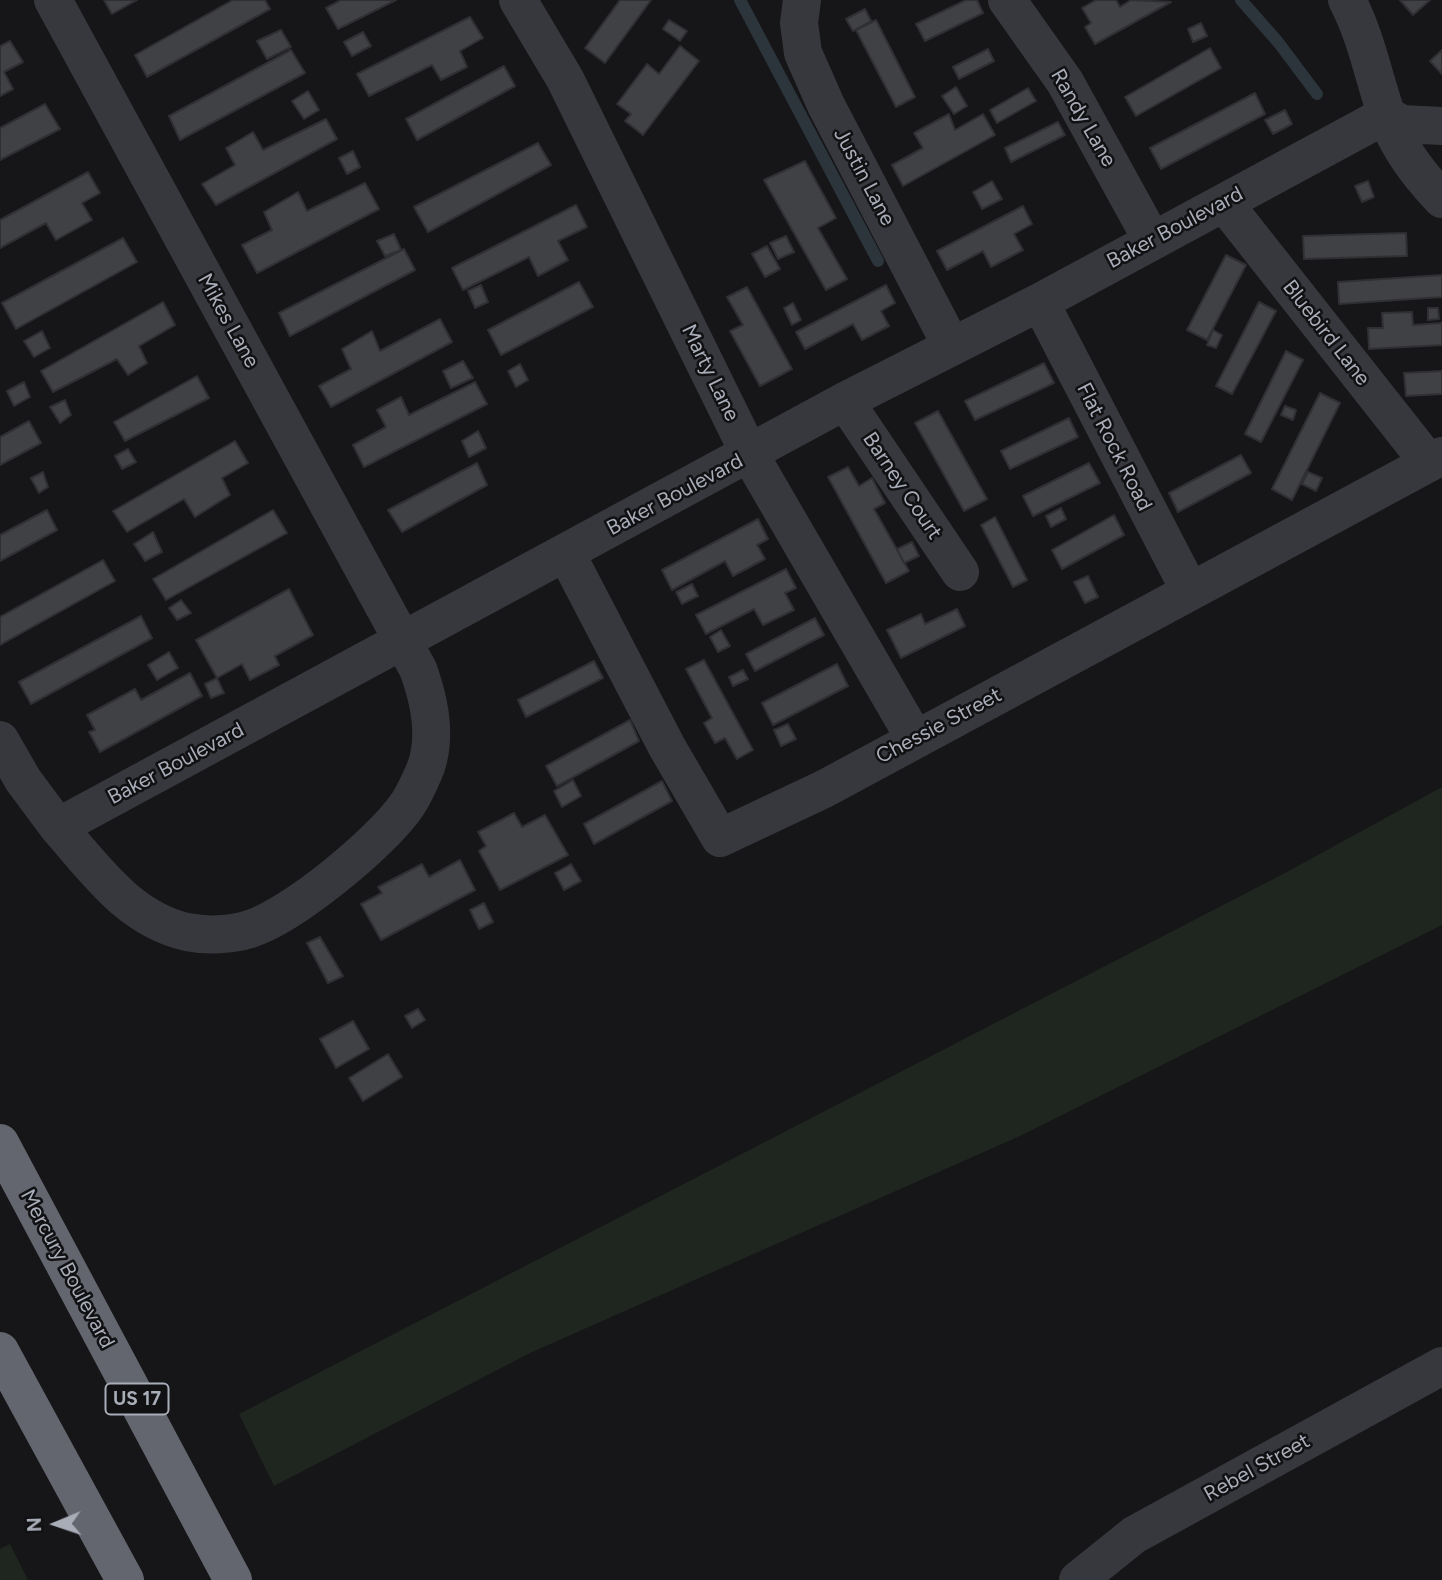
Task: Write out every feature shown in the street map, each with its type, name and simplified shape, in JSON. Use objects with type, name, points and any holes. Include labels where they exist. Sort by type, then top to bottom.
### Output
[{"type":"highway","name":"Mercury Boulevard","points":[[0,1143],[233,1580]]},
{"type":"highway","points":[[0,1351],[125,1580]]},
{"type":"street","name":"Mikes Lane","points":[[53,0],[418,669],[428,695],[431,738],[426,766],[408,805],[390,826],[326,883],[275,918],[251,929],[226,934],[188,932],[153,920],[123,900],[58,827]]},
{"type":"street","name":"Marty Lane","points":[[518,0],[565,79],[750,455],[915,739]]},
{"type":"street","name":"Justin Lane","points":[[802,0],[799,23],[803,53],[826,105],[952,347]]},
{"type":"street","name":"Randy Lane","points":[[1007,0],[1065,82],[1152,240]]},
{"type":"street","points":[[1347,0],[1371,60],[1386,115],[1410,160],[1442,199]]},
{"type":"street","name":"Baker Boulevard","points":[[58,827],[750,455],[845,401],[1040,302],[1386,115]]},
{"type":"street","points":[[1386,115],[1402,124],[1442,126]]},
{"type":"street","name":"Bluebird Lane","points":[[1224,202],[1435,459]]},
{"type":"street","name":"Flat Rock Road","points":[[1040,302],[1190,591]]},
{"type":"street","name":"Barney Court","points":[[845,401],[960,572]]},
{"type":"street","name":"Chessie Street","points":[[566,554],[667,747],[720,838],[824,789],[1435,459]]},
{"type":"street","points":[[0,740],[23,780],[58,827]]},
{"type":"street","name":"Rebel Street","points":[[1078,1580],[1134,1535],[1442,1366]]},
{"type":"shaded area","points":[[1442,787],[1442,925],[1020,1136],[530,1353],[274,1486],[239,1414],[1285,873]]},
{"type":"shaded area","points":[[10,1544],[28,1580],[0,1580],[0,1549]]},
{"type":"building","points":[[104,0],[137,0],[112,14]]},
{"type":"building","points":[[233,0],[265,0],[270,9],[147,77],[135,55]]},
{"type":"building","points":[[341,0],[396,0],[338,29],[326,8]]},
{"type":"building","points":[[620,0],[651,0],[605,63],[585,48]]},
{"type":"building","points":[[966,0],[977,0],[983,13],[925,41],[916,24]]},
{"type":"building","points":[[1096,0],[1116,0],[1120,7],[1131,0],[1171,2],[1095,44],[1085,27],[1091,23],[1082,8]]},
{"type":"building","points":[[1400,0],[1430,0],[1413,15]]},
{"type":"building","points":[[865,9],[871,21],[853,31],[846,19]]},
{"type":"building","points":[[470,17],[483,38],[460,51],[467,67],[441,80],[432,65],[369,96],[357,74]]},
{"type":"building","points":[[669,20],[687,31],[680,41],[663,29]]},
{"type":"building","points":[[876,20],[915,97],[896,107],[856,30]]},
{"type":"building","points":[[1201,23],[1207,36],[1193,42],[1188,29]]},
{"type":"building","points":[[281,30],[291,47],[267,59],[257,41]]},
{"type":"building","points":[[363,32],[371,46],[352,56],[344,42]]},
{"type":"building","points":[[10,41],[23,62],[4,72],[13,89],[0,96],[0,46]]},
{"type":"building","points":[[680,46],[699,61],[643,135],[625,121],[631,114],[617,104],[647,64],[659,74]]},
{"type":"building","points":[[1210,48],[1221,68],[1136,116],[1125,97]]},
{"type":"building","points":[[988,49],[994,61],[959,79],[953,67]]},
{"type":"building","points":[[291,50],[305,73],[180,140],[169,116]]},
{"type":"building","points":[[1442,50],[1442,74],[1430,61]]},
{"type":"building","points":[[504,66],[515,86],[417,140],[406,119]]},
{"type":"building","points":[[956,87],[967,106],[954,114],[942,96]]},
{"type":"building","points":[[1028,88],[1036,101],[997,123],[990,110]]},
{"type":"building","points":[[308,91],[319,110],[304,119],[292,101]]},
{"type":"building","points":[[1255,93],[1265,114],[1161,169],[1150,148]]},
{"type":"building","points":[[45,104],[60,129],[0,160],[0,128]]},
{"type":"building","points":[[1285,110],[1292,124],[1273,134],[1265,120]]},
{"type":"building","points":[[949,114],[955,130],[983,114],[995,135],[903,186],[892,165],[923,148],[914,133]]},
{"type":"building","points":[[326,119],[337,139],[216,205],[202,184],[235,165],[226,148],[253,132],[263,150]]},
{"type":"building","points":[[1058,122],[1065,135],[1011,162],[1005,148]]},
{"type":"building","points":[[538,143],[551,165],[428,232],[414,207]]},
{"type":"building","points":[[353,151],[360,167],[347,174],[339,158]]},
{"type":"building","points":[[805,161],[836,218],[818,228],[847,279],[826,290],[764,180]]},
{"type":"building","points":[[88,172],[100,193],[82,203],[92,220],[56,240],[46,223],[0,248],[0,220]]},
{"type":"building","points":[[992,181],[1002,199],[982,209],[973,192]]},
{"type":"building","points":[[1368,181],[1374,197],[1362,202],[1355,186]]},
{"type":"building","points":[[365,183],[379,209],[257,273],[242,245],[272,230],[264,212],[298,192],[307,211]]},
{"type":"building","points":[[576,205],[587,227],[558,241],[568,260],[538,276],[529,257],[463,290],[452,268]]},
{"type":"building","points":[[1023,206],[1032,224],[1014,234],[1023,250],[991,267],[983,251],[947,270],[937,251]]},
{"type":"building","points":[[1406,233],[1407,256],[1304,259],[1303,236]]},
{"type":"building","points":[[394,234],[401,250],[385,256],[377,241]]},
{"type":"building","points":[[786,236],[794,252],[778,259],[770,243]]},
{"type":"building","points":[[123,238],[137,262],[16,329],[2,303]]},
{"type":"building","points":[[767,246],[780,269],[765,277],[752,254]]},
{"type":"building","points":[[404,249],[415,270],[290,336],[279,313]]},
{"type":"building","points":[[1226,255],[1246,265],[1207,340],[1187,330]]},
{"type":"building","points":[[1442,275],[1442,297],[1339,304],[1338,282]]},
{"type":"building","points":[[579,282],[593,307],[501,355],[488,330]]},
{"type":"building","points":[[481,285],[488,302],[475,308],[468,291]]},
{"type":"building","points":[[886,285],[895,303],[881,311],[889,326],[862,340],[853,324],[805,349],[796,332]]},
{"type":"building","points":[[747,287],[792,369],[760,386],[730,331],[743,325],[727,297]]},
{"type":"building","points":[[163,302],[175,325],[139,346],[147,363],[128,375],[117,359],[53,392],[41,371]]},
{"type":"building","points":[[1259,302],[1276,311],[1232,394],[1216,386]]},
{"type":"building","points":[[793,303],[801,320],[792,325],[784,308]]},
{"type":"building","points":[[1428,308],[1438,308],[1439,319],[1428,320]]},
{"type":"building","points":[[1412,312],[1413,325],[1442,323],[1442,345],[1369,349],[1368,328],[1383,328],[1382,313]]},
{"type":"building","points":[[440,319],[452,342],[331,407],[319,386],[351,369],[342,349],[372,331],[380,351]]},
{"type":"building","points":[[1213,330],[1222,335],[1216,348],[1207,345]]},
{"type":"building","points":[[42,331],[50,348],[34,357],[24,341]]},
{"type":"building","points":[[1286,351],[1303,360],[1261,442],[1245,434]]},
{"type":"building","points":[[463,361],[473,378],[451,388],[443,371]]},
{"type":"building","points":[[1044,363],[1054,383],[975,420],[965,401]]},
{"type":"building","points":[[520,364],[528,380],[516,387],[508,371]]},
{"type":"building","points":[[1442,371],[1442,394],[1406,396],[1404,373]]},
{"type":"building","points":[[197,376],[209,398],[125,441],[114,422]]},
{"type":"building","points":[[24,382],[30,397],[14,406],[7,391]]},
{"type":"building","points":[[475,382],[487,404],[364,467],[353,445],[386,427],[377,410],[401,397],[409,415]]},
{"type":"building","points":[[1320,393],[1340,403],[1292,500],[1272,489]]},
{"type":"building","points":[[65,400],[71,415],[60,423],[50,407]]},
{"type":"building","points":[[1285,406],[1296,410],[1293,420],[1281,415]]},
{"type":"building","points":[[938,411],[987,499],[964,511],[915,423]]},
{"type":"building","points":[[1069,418],[1078,437],[1010,469],[1001,451]]},
{"type":"building","points":[[29,421],[41,443],[0,465],[0,437]]},
{"type":"building","points":[[478,431],[486,448],[469,457],[462,441]]},
{"type":"building","points":[[235,441],[248,463],[222,478],[230,495],[195,517],[184,499],[127,532],[113,511]]},
{"type":"building","points":[[128,449],[136,462],[122,469],[115,456]]},
{"type":"building","points":[[1241,455],[1251,473],[1178,512],[1169,493]]},
{"type":"building","points":[[477,463],[487,485],[402,532],[388,510]]},
{"type":"building","points":[[1089,463],[1100,483],[1033,516],[1023,496]]},
{"type":"building","points":[[848,467],[859,486],[872,478],[885,503],[874,509],[909,571],[886,583],[828,477]]},
{"type":"building","points":[[43,472],[48,487],[39,493],[31,478]]},
{"type":"building","points":[[1308,472],[1322,478],[1316,491],[1302,484]]},
{"type":"building","points":[[1061,508],[1066,519],[1051,527],[1046,516]]},
{"type":"building","points":[[47,510],[57,530],[0,561],[0,535]]},
{"type":"building","points":[[273,510],[287,533],[166,600],[153,579]]},
{"type":"building","points":[[1114,515],[1124,535],[1062,569],[1052,550]]},
{"type":"building","points":[[995,517],[1027,580],[1013,587],[981,525]]},
{"type":"building","points":[[758,519],[768,539],[757,545],[765,559],[733,576],[725,561],[672,590],[662,570]]},
{"type":"building","points":[[153,532],[162,552],[145,561],[134,544]]},
{"type":"building","points":[[912,542],[919,556],[904,563],[897,549]]},
{"type":"building","points":[[103,560],[115,581],[0,645],[0,617]]},
{"type":"building","points":[[786,569],[796,588],[785,593],[794,610],[763,625],[754,609],[706,634],[696,615]]},
{"type":"building","points":[[1088,576],[1098,597],[1085,603],[1074,582]]},
{"type":"building","points":[[692,584],[698,596],[682,604],[676,592]]},
{"type":"building","points":[[289,589],[313,635],[275,656],[279,665],[250,680],[242,664],[217,678],[196,640]]},
{"type":"building","points":[[181,600],[191,613],[177,620],[169,608]]},
{"type":"building","points":[[957,609],[965,626],[901,658],[887,630],[921,614],[925,624]]},
{"type":"building","points":[[141,616],[152,638],[31,704],[19,682]]},
{"type":"building","points":[[815,618],[824,635],[755,671],[746,654]]},
{"type":"building","points":[[721,630],[730,646],[718,652],[710,637]]},
{"type":"building","points":[[169,652],[178,668],[157,680],[148,665]]},
{"type":"building","points":[[704,660],[753,750],[737,759],[725,738],[715,743],[704,723],[712,718],[686,669]]},
{"type":"building","points":[[594,661],[603,678],[526,717],[518,700]]},
{"type":"building","points":[[837,664],[848,686],[773,725],[762,703]]},
{"type":"building","points":[[743,670],[748,679],[733,686],[729,677]]},
{"type":"building","points":[[190,673],[202,696],[100,752],[89,732],[95,730],[87,715],[135,689],[141,700]]},
{"type":"building","points":[[217,678],[224,693],[211,698],[205,684]]},
{"type":"building","points":[[630,720],[639,741],[557,786],[546,766]]},
{"type":"building","points":[[788,724],[796,739],[781,746],[774,730]]},
{"type":"building","points":[[573,780],[581,796],[562,807],[554,791]]},
{"type":"building","points":[[662,781],[672,801],[594,844],[584,824]]},
{"type":"building","points":[[514,813],[522,827],[545,815],[568,855],[500,890],[479,851],[486,846],[478,832]]},
{"type":"building","points":[[460,860],[475,890],[381,940],[361,904],[382,893],[378,887],[422,864],[429,877]]},
{"type":"building","points":[[571,864],[581,881],[564,890],[555,873]]},
{"type":"building","points":[[484,903],[493,922],[479,929],[470,910]]},
{"type":"building","points":[[320,937],[343,976],[328,983],[307,943]]},
{"type":"building","points":[[418,1009],[425,1020],[412,1028],[405,1016]]},
{"type":"building","points":[[353,1021],[369,1049],[336,1068],[320,1039]]},
{"type":"building","points":[[388,1054],[402,1077],[363,1101],[349,1078]]},
{"type":"waterway","points":[[740,0],[878,261]]},
{"type":"waterway","points":[[1241,0],[1278,42],[1317,94]]}]
